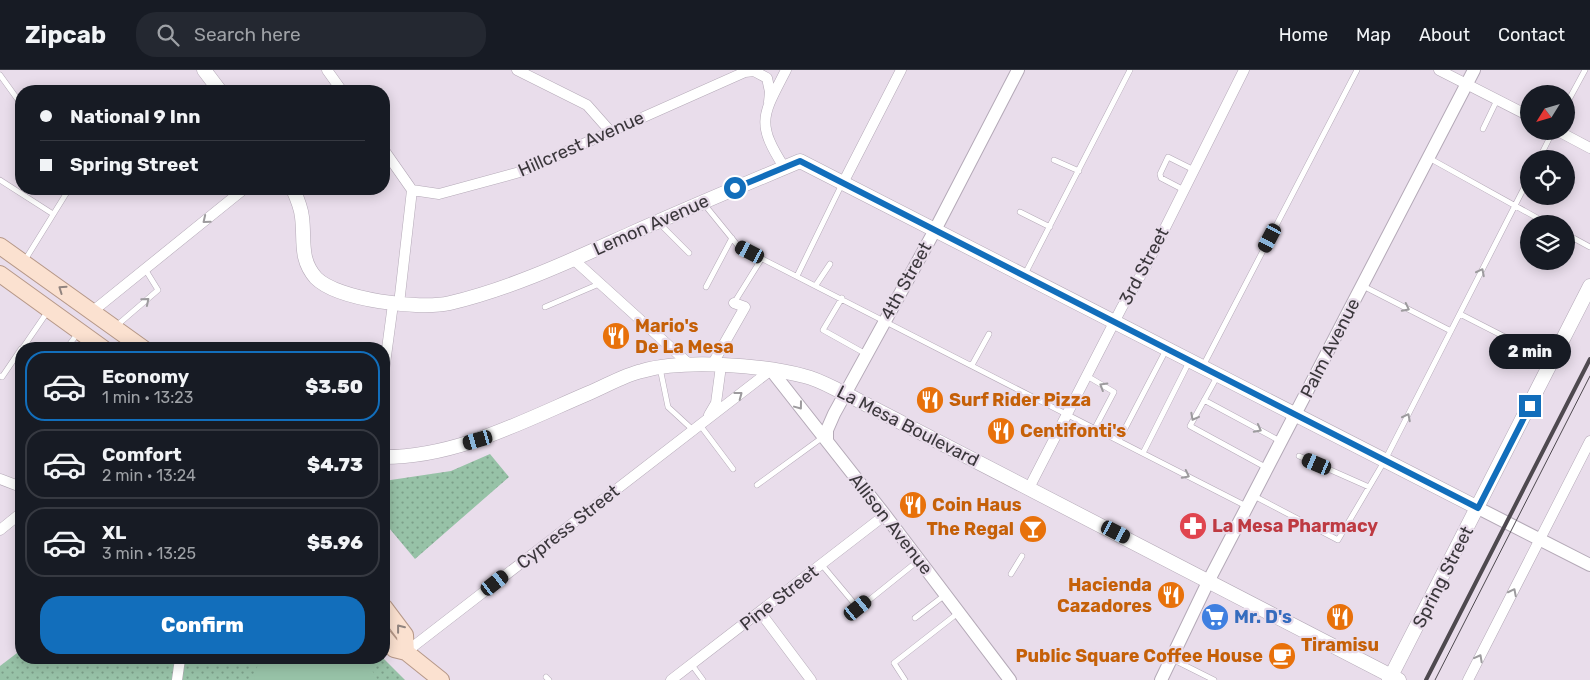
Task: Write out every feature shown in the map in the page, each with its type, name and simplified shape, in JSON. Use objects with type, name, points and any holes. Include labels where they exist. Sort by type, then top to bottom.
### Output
[{"type":"main road","points":[[204,70],[215,85]]},
{"type":"main road","name":"Lemon Avenue","points":[[295,195],[302,216],[301,240],[304,257],[317,278],[337,291],[396,304],[449,303],[507,286],[800,161],[1478,508]]},
{"type":"main road","points":[[0,246],[135,342]]},
{"type":"main road","points":[[0,274],[95,342]]},
{"type":"main road","name":"Spring Street","points":[[1393,679],[1590,286]]},
{"type":"main road","name":"La Mesa Boulevard","points":[[390,457],[403,457],[440,451],[478,440],[641,371],[688,363],[771,370],[806,376],[846,394],[1209,580],[1393,679]]},
{"type":"main road","points":[[390,615],[405,635],[406,652]]},
{"type":"main road","points":[[390,643],[394,648],[406,652],[440,680]]},
{"type":"street","points":[[516,70],[587,105],[610,131]]},
{"type":"street","name":"Hillcrest Avenue","points":[[769,102],[786,70]]},
{"type":"street","points":[[843,183],[901,70]]},
{"type":"street","name":"4th Street","points":[[825,439],[834,414],[935,230],[1018,70]]},
{"type":"street","name":"3rd Street","points":[[1029,488],[1145,268],[1244,70]]},
{"type":"street","points":[[1438,70],[1520,112]]},
{"type":"street","name":"Palm Avenue","points":[[1160,680],[1172,659],[1209,580],[1474,70]]},
{"type":"street","points":[[328,71],[338,85]]},
{"type":"street","name":"Hillcrest Avenue","points":[[412,190],[439,194],[520,172],[749,71],[759,72],[767,78],[770,92],[764,124],[767,136],[784,167]]},
{"type":"street","points":[[1575,140],[1590,148]]},
{"type":"street","points":[[389,342],[412,190],[390,159]]},
{"type":"street","points":[[93,311],[237,195]]},
{"type":"street","points":[[573,259],[688,363]]},
{"type":"street","points":[[717,366],[745,307],[734,303]]},
{"type":"street","name":"Cypress Street","points":[[700,425],[716,403],[717,366]]},
{"type":"street","name":"Cypress Street","points":[[406,652],[771,370]]},
{"type":"street","name":"Allison Avenue","points":[[771,370],[885,515],[1010,680]]},
{"type":"street","points":[[1468,680],[1590,441]]},
{"type":"street","points":[[0,479],[15,485]]},
{"type":"street","name":"Lemon Avenue","points":[[1478,508],[1590,565]]},
{"type":"street","name":"Pine Street","points":[[672,680],[885,515]]},
{"type":"street","points":[[0,530],[15,518]]},
{"type":"street","points":[[760,612],[811,680]]},
{"type":"street","points":[[177,680],[179,664]]},
{"type":"lane","points":[[1024,275],[1130,70]]},
{"type":"lane","points":[[1203,367],[1357,70]]},
{"type":"lane","points":[[1575,88],[1584,70]]},
{"type":"lane","points":[[0,75],[15,96]]},
{"type":"lane","points":[[1483,129],[1497,100]]},
{"type":"lane","points":[[1184,190],[1161,178],[1160,174],[1168,157],[1194,170]]},
{"type":"lane","points":[[1429,158],[1532,215]]},
{"type":"lane","points":[[1054,160],[1079,171]]},
{"type":"lane","points":[[0,180],[15,190]]},
{"type":"lane","points":[[797,276],[843,183]]},
{"type":"lane","points":[[23,195],[53,214]]},
{"type":"lane","points":[[23,262],[64,195]]},
{"type":"lane","points":[[702,202],[739,247],[972,364],[1143,453],[1338,540],[1385,460],[1520,196]]},
{"type":"lane","points":[[1020,212],[1050,227]]},
{"type":"lane","points":[[658,222],[689,253]]},
{"type":"lane","points":[[706,287],[732,238]]},
{"type":"lane","points":[[1575,239],[1590,247]]},
{"type":"lane","points":[[734,303],[762,258]]},
{"type":"lane","points":[[816,285],[830,264]]},
{"type":"lane","points":[[115,327],[158,290],[145,269]]},
{"type":"lane","points":[[545,307],[600,283]]},
{"type":"lane","points":[[1363,286],[1451,331]]},
{"type":"lane","points":[[842,298],[823,330],[866,354]]},
{"type":"lane","points":[[26,342],[49,309]]},
{"type":"lane","points":[[1460,314],[1552,361]]},
{"type":"lane","points":[[71,342],[80,330]]},
{"type":"lane","points":[[972,364],[989,334]]},
{"type":"lane","points":[[1119,440],[1166,348]]},
{"type":"lane","points":[[0,376],[2,377],[15,358]]},
{"type":"lane","points":[[1143,453],[1190,360]]},
{"type":"lane","points":[[660,368],[668,408],[700,425],[733,469]]},
{"type":"lane","points":[[1218,374],[1190,426],[1268,469]]},
{"type":"lane","points":[[1087,376],[1114,392],[1096,428]]},
{"type":"lane","points":[[1204,400],[1282,442]]},
{"type":"lane","points":[[757,485],[825,439]]},
{"type":"lane","points":[[1299,456],[1369,487]]},
{"type":"lane","points":[[1011,574],[1022,556]]},
{"type":"lane","points":[[853,613],[919,560]]},
{"type":"lane","points":[[822,565],[858,608]]},
{"type":"lane","points":[[915,618],[946,595]]},
{"type":"lane","points":[[905,680],[894,663],[959,612]]},
{"type":"lane","points":[[1172,659],[1214,680]]},
{"type":"lane","points":[[692,665],[703,680]]},
{"type":"green space","points":[[490,454],[509,477],[415,559],[390,529],[390,480],[451,471]]},
{"type":"green space","points":[[15,655],[15,664],[389,664],[405,680],[0,680],[0,666]]},
{"type":"green space","points":[[258,664],[368,664],[378,680],[254,680]]},
{"type":"tram line","points":[[1435,680],[1590,376]]},
{"type":"railway","points":[[1426,680],[1590,359]]},
{"type":"place","name":"Mario's De La Mesa","points":[[616,336]]},
{"type":"place","name":"Surf Rider Pizza","points":[[930,400]]},
{"type":"place","name":"Centifonti's","points":[[1001,431]]},
{"type":"place","name":"Coin Haus","points":[[913,505]]},
{"type":"place","name":"La Mesa Pharmacy","points":[[1193,526]]},
{"type":"place","name":"The Regal","points":[[1033,529]]},
{"type":"place","name":"Hacienda Cazadores","points":[[1171,595]]},
{"type":"place","name":"Mr. D's","points":[[1215,617]]},
{"type":"place","name":"Tiramisu","points":[[1340,617]]},
{"type":"place","name":"Public Square Coffee House","points":[[1282,656]]},
{"type":"route","points":[[735,188],[800,161],[1478,508],[1530,406]]}]
